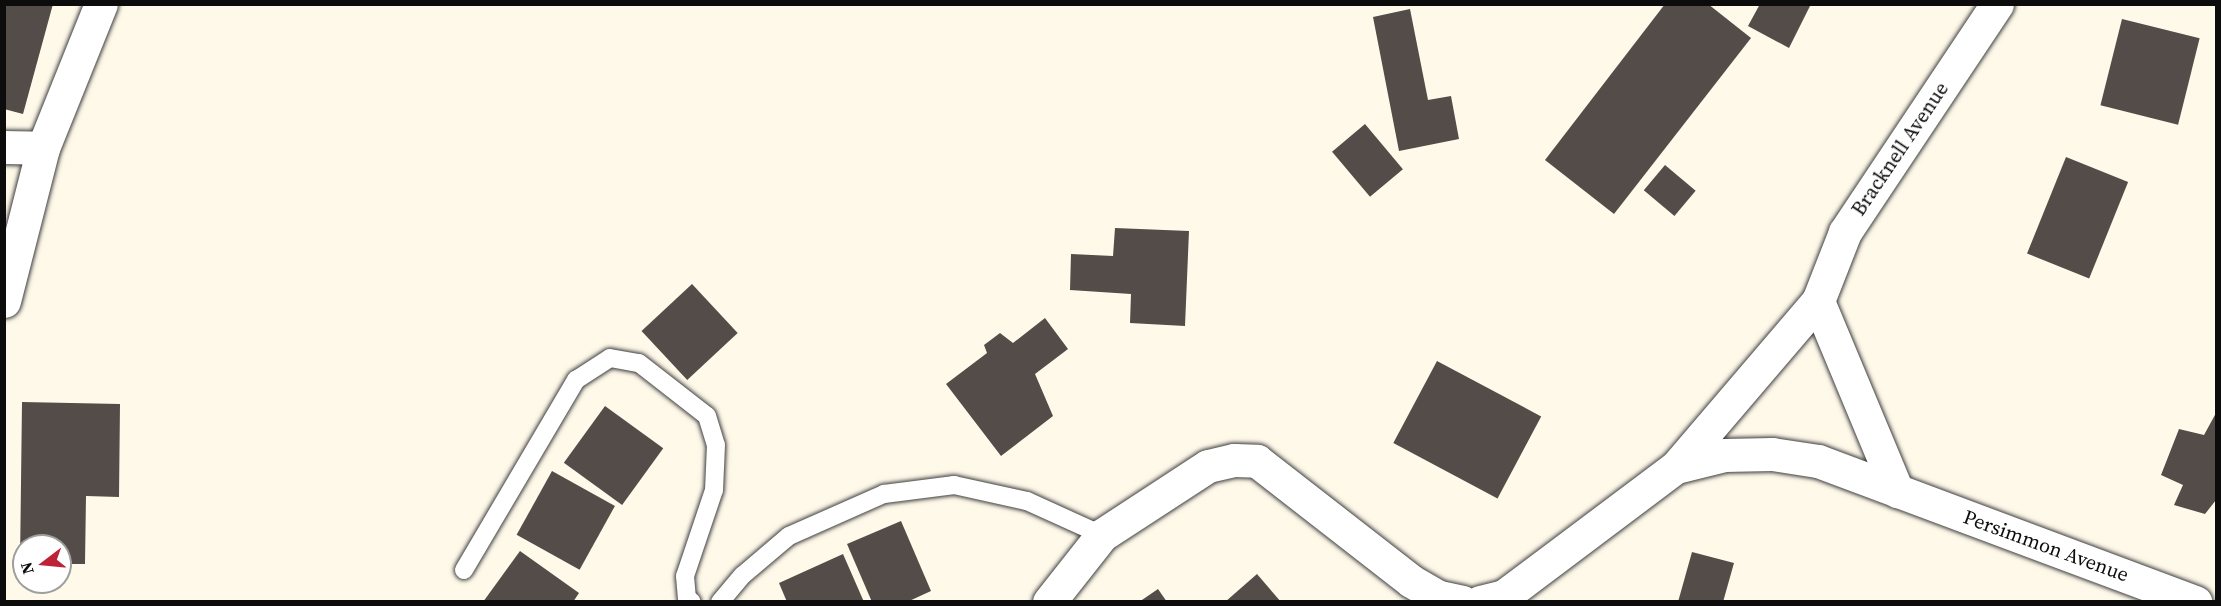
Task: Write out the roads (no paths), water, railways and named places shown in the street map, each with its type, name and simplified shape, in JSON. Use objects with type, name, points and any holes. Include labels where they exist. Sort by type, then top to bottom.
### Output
[{"type":"street","points":[[7,281],[43,148],[101,4]]},
{"type":"street","name":"Bracknell Avenue","points":[[1676,467],[1818,301],[1845,232],[1997,4]]},
{"type":"street","points":[[4,147],[43,148]]},
{"type":"street","points":[[1818,301],[1897,491]]},
{"type":"street","name":"Persimmon Avenue","points":[[1676,467],[1724,455],[1772,454],[1818,460],[2196,602]]},
{"type":"street","points":[[1049,602],[1102,535],[1208,466],[1234,460],[1257,461],[1411,581],[1439,597],[1462,602]]},
{"type":"street","points":[[1480,602],[1504,596],[1636,492],[1676,467]]},
{"type":"lane","points":[[464,570],[576,380],[610,358],[639,363],[707,416],[716,445],[714,490],[685,576],[687,598],[692,602]]},
{"type":"lane","points":[[720,602],[742,575],[789,536],[884,494],[954,485],[1026,501],[1102,535]]}]
